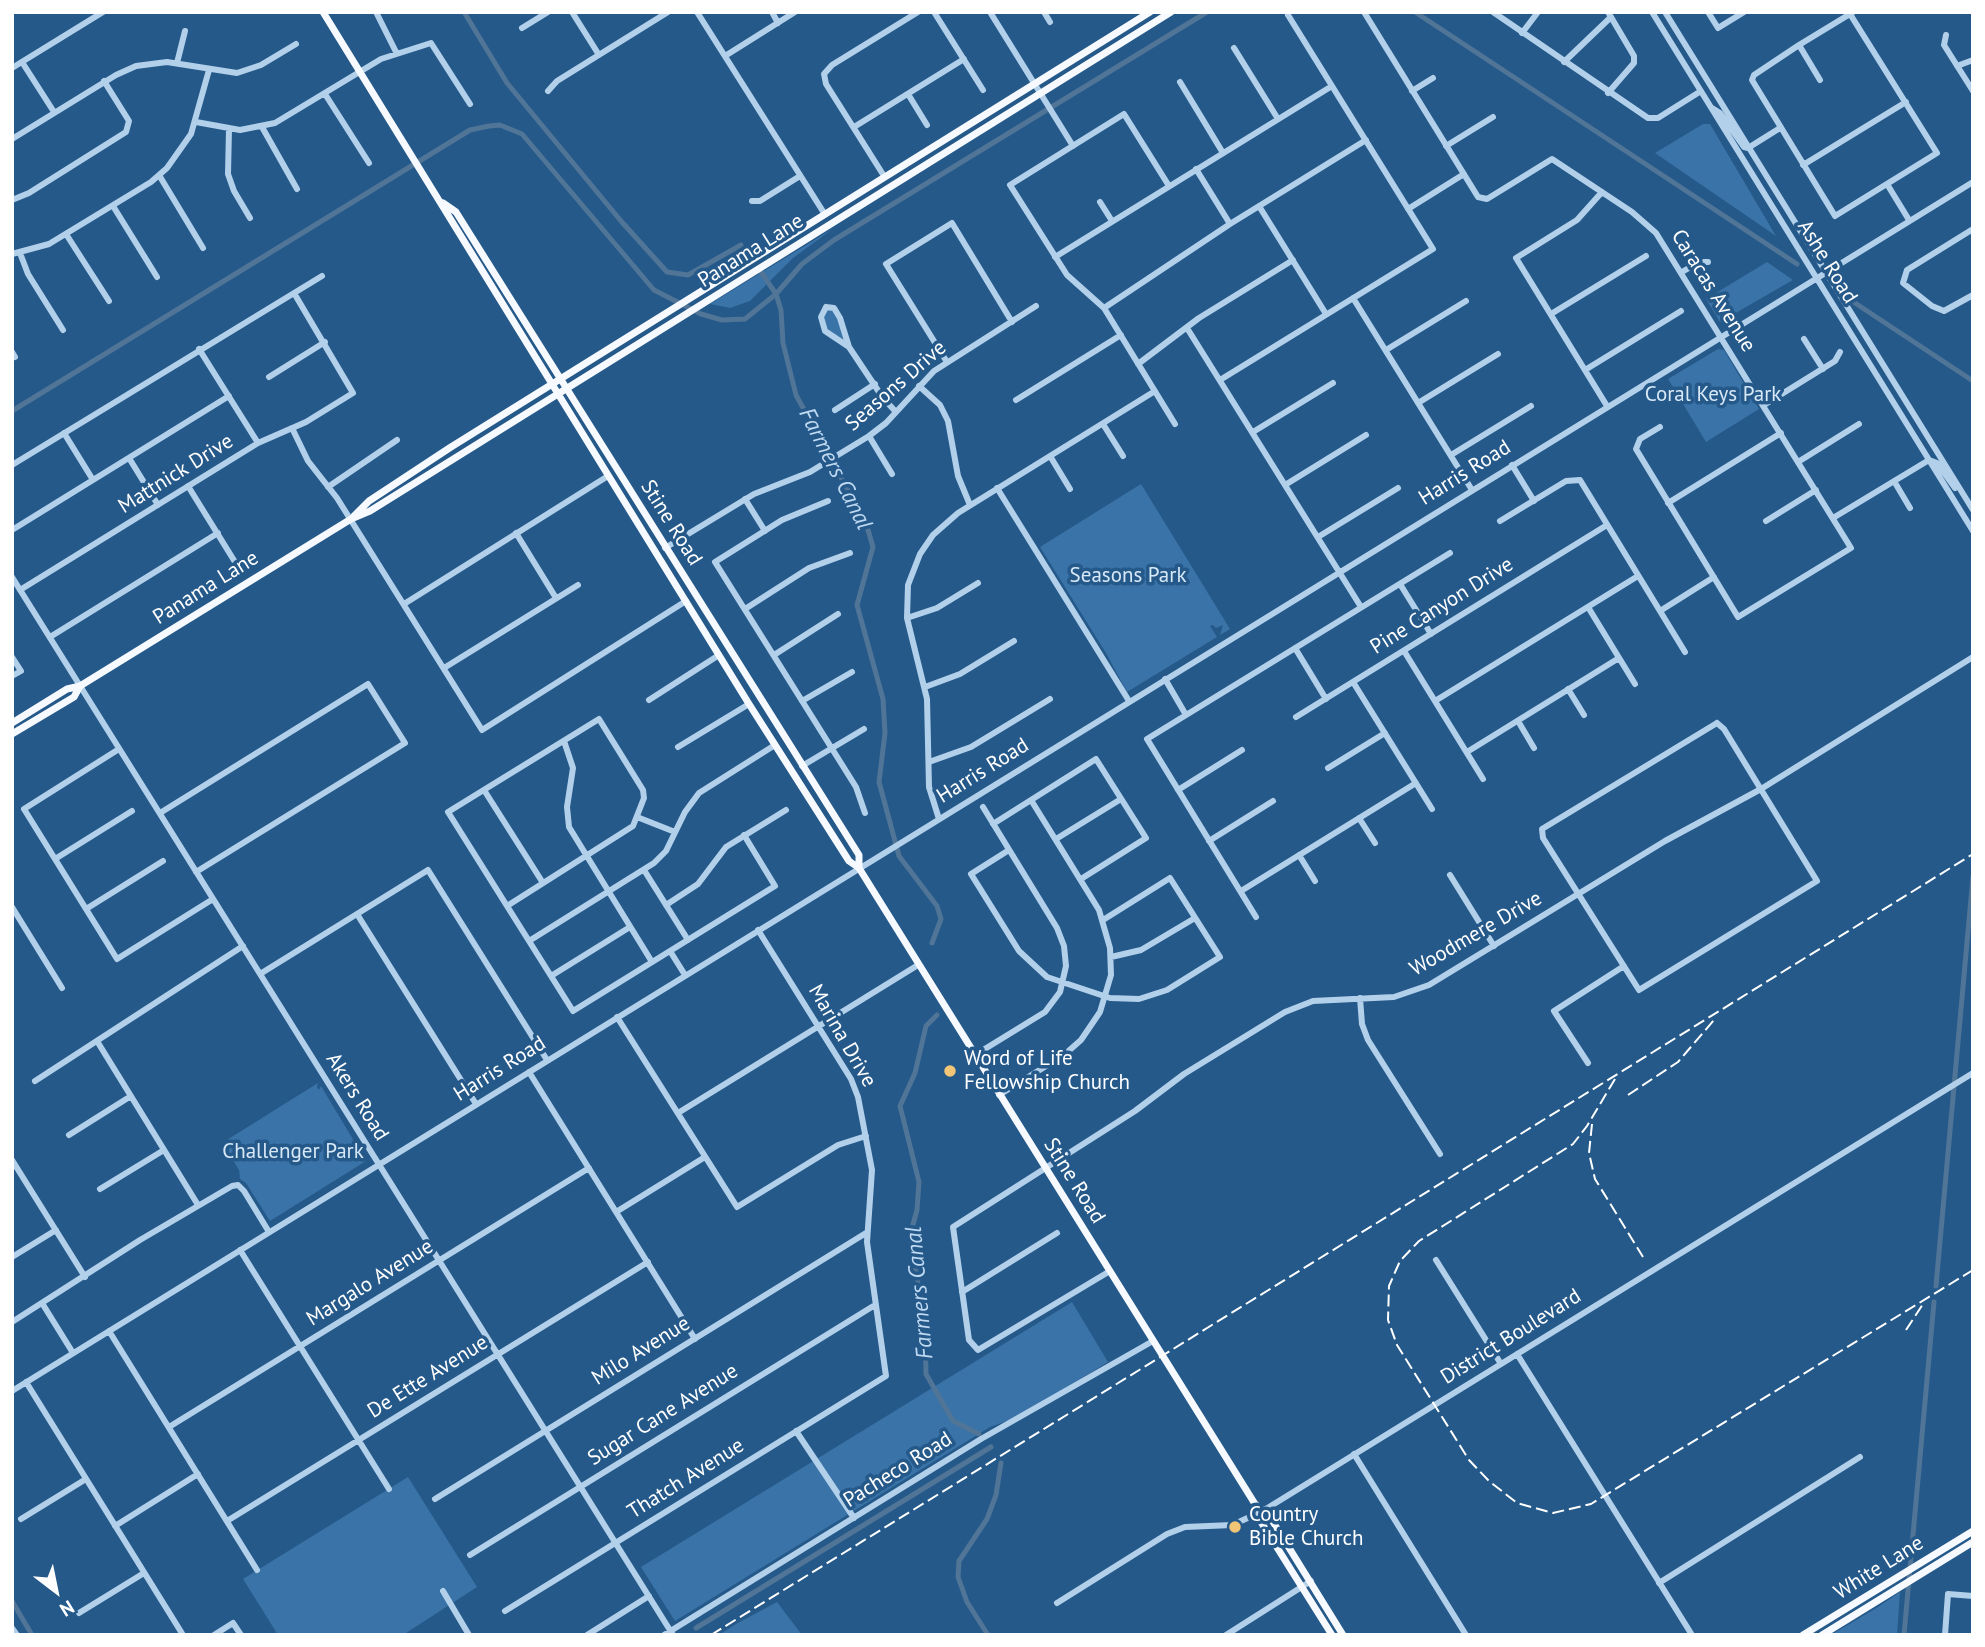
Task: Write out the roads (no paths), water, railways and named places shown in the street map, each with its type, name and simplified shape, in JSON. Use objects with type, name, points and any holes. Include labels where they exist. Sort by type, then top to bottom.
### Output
[{"type":"main road","name":"Stine Road","points":[[323,12],[443,203],[446,216],[550,385],[749,704],[849,861],[859,868],[1153,1341],[1261,1512],[1269,1517],[1311,1581],[1343,1635]]},
{"type":"main road","name":"Panama Lane","points":[[351,519],[369,501],[451,447],[1150,12]]},
{"type":"main road","name":"Panama Lane","points":[[12,723],[67,689],[80,686],[351,519],[426,477],[1160,16],[1171,12]]},
{"type":"main road","points":[[857,206],[881,185],[884,176]]},
{"type":"main road","name":"Stine Road","points":[[443,203],[456,212],[561,378],[859,855],[859,868]]},
{"type":"main road","points":[[812,234],[812,228],[824,213]]},
{"type":"main road","points":[[461,454],[465,445],[489,424]]},
{"type":"main road","points":[[426,477],[448,457],[451,447]]},
{"type":"main road","points":[[635,518],[658,547],[665,548]]},
{"type":"main road","points":[[686,601],[714,626]]},
{"type":"main road","name":"Panama Lane","points":[[12,734],[74,697],[80,686]]},
{"type":"main road","points":[[775,745],[784,749],[814,785]]},
{"type":"main road","name":"Stine Road","points":[[1261,1512],[1261,1522],[1332,1635]]},
{"type":"main road","name":"White Lane","points":[[1803,1635],[1973,1531]]},
{"type":"main road","name":"White Lane","points":[[1821,1635],[1973,1541]]},
{"type":"main road","points":[[1878,1600],[1892,1580]]},
{"type":"main road","points":[[1821,1635],[1844,1615],[1846,1608]]},
{"type":"street","points":[[12,68],[103,12]]},
{"type":"street","points":[[376,12],[397,52]]},
{"type":"street","points":[[522,28],[548,12]]},
{"type":"street","points":[[572,12],[599,55]]},
{"type":"street","points":[[548,91],[557,81],[668,12]]},
{"type":"street","points":[[697,12],[824,213]]},
{"type":"street","points":[[772,12],[778,23]]},
{"type":"street","points":[[725,56],[795,12]]},
{"type":"street","points":[[884,176],[826,84],[824,74],[832,65],[918,12]]},
{"type":"street","points":[[934,12],[983,90]]},
{"type":"street","points":[[990,12],[1073,146]]},
{"type":"street","points":[[1044,12],[1050,22]]},
{"type":"street","points":[[1364,12],[1464,174],[1408,209]]},
{"type":"street","points":[[1493,12],[1648,118],[1658,118],[1701,91]]},
{"type":"street","points":[[1522,33],[1538,12]]},
{"type":"street","name":"Ashe Road","points":[[1652,12],[1973,531]]},
{"type":"street","name":"Ashe Road","points":[[1665,12],[1973,510]]},
{"type":"street","points":[[1709,12],[1718,28],[1744,12]]},
{"type":"street","points":[[1851,13],[1937,153],[1835,216],[1752,80],[1754,75],[1799,46],[1851,13]]},
{"type":"street","points":[[1220,380],[1433,249],[1289,15]]},
{"type":"street","points":[[1564,62],[1609,15],[1634,56],[1634,63],[1608,93]]},
{"type":"street","points":[[177,63],[185,31]]},
{"type":"street","points":[[1946,35],[1944,45],[1973,91]]},
{"type":"street","points":[[196,122],[229,129],[262,127],[285,118],[397,52],[431,43],[470,104]]},
{"type":"street","points":[[12,139],[104,81],[136,66],[177,63],[209,70],[244,72],[296,44]]},
{"type":"street","points":[[1799,46],[1820,80]]},
{"type":"street","points":[[1234,48],[1278,119]]},
{"type":"street","points":[[854,127],[964,59]]},
{"type":"street","points":[[1957,66],[1973,60]]},
{"type":"street","points":[[22,62],[54,112]]},
{"type":"street","points":[[12,254],[40,248],[113,206],[159,175],[180,153],[196,122],[209,70]]},
{"type":"street","points":[[1412,91],[1433,78]]},
{"type":"street","points":[[12,200],[41,186],[129,127],[129,121],[104,81]]},
{"type":"street","points":[[1180,82],[1223,153]]},
{"type":"street","points":[[1055,257],[1332,86]]},
{"type":"street","points":[[325,94],[369,163]]},
{"type":"street","points":[[908,94],[928,125]]},
{"type":"street","points":[[1803,165],[1906,102]]},
{"type":"street","points":[[1711,108],[1720,113],[1741,144],[1748,148],[1780,128]]},
{"type":"street","points":[[1169,186],[1125,114],[1010,185],[1067,275],[1104,308],[1175,424]]},
{"type":"street","points":[[1446,146],[1493,117]]},
{"type":"street","points":[[262,127],[298,189]]},
{"type":"street","points":[[229,129],[228,174],[234,191],[250,218]]},
{"type":"street","points":[[1104,308],[1230,224],[1366,140]]},
{"type":"street","name":"Caracas Avenue","points":[[1464,174],[1478,197],[1487,200],[1552,159],[1647,224],[1682,272],[1851,548],[1738,617],[1714,577]]},
{"type":"street","points":[[1196,169],[1230,224]]},
{"type":"street","points":[[159,175],[203,248]]},
{"type":"street","points":[[752,201],[760,201],[800,176]]},
{"type":"street","name":"Harris Road","points":[[12,1391],[1973,183]]},
{"type":"street","points":[[1886,184],[1909,220]]},
{"type":"street","points":[[1602,192],[1577,220],[1516,258],[1607,406]]},
{"type":"street","points":[[1100,202],[1112,221]]},
{"type":"street","points":[[113,206],[157,277]]},
{"type":"street","points":[[1259,206],[1326,314]]},
{"type":"street","points":[[947,362],[887,264],[952,223],[1012,322]]},
{"type":"street","points":[[1973,229],[1907,270],[1903,283],[1932,306],[1944,311],[1973,295]]},
{"type":"street","points":[[66,234],[109,301]]},
{"type":"street","points":[[20,253],[28,274],[63,330]]},
{"type":"street","points":[[1551,314],[1646,256]]},
{"type":"street","points":[[1138,364],[1186,328],[1293,260]]},
{"type":"street","points":[[1682,272],[1699,262],[1708,262]]},
{"type":"street","points":[[12,465],[322,276]]},
{"type":"street","points":[[269,377],[325,342],[295,293]]},
{"type":"street","points":[[1353,298],[1472,490]]},
{"type":"street","points":[[1386,350],[1466,301]]},
{"type":"street","name":"Seasons Drive","points":[[665,548],[745,499],[824,464],[869,436],[947,362],[1036,306]]},
{"type":"street","points":[[849,347],[825,331],[821,317],[826,307],[834,308],[849,347],[897,412]]},
{"type":"street","points":[[1585,370],[1681,311]]},
{"type":"street","points":[[1186,328],[1361,607]]},
{"type":"street","points":[[1016,400],[1121,335]]},
{"type":"street","points":[[1804,339],[1823,369]]},
{"type":"street","name":"Mattnick Drive","points":[[20,590],[258,443],[292,428],[353,393],[325,342]]},
{"type":"street","points":[[199,349],[258,443]]},
{"type":"street","points":[[1764,405],[1835,361],[1840,352]]},
{"type":"street","points":[[1418,403],[1498,354]]},
{"type":"street","points":[[1253,432],[1333,383]]},
{"type":"street","points":[[835,410],[874,384]]},
{"type":"street","points":[[919,386],[940,405],[948,421],[958,476],[970,505]]},
{"type":"street","points":[[939,819],[929,787],[929,713],[925,687],[907,618],[908,585],[920,554],[941,526],[970,505],[1155,391]]},
{"type":"street","points":[[12,530],[229,396]]},
{"type":"street","points":[[1451,455],[1531,406]]},
{"type":"street","points":[[1103,424],[1123,456]]},
{"type":"street","points":[[1798,462],[1859,424]]},
{"type":"street","points":[[1660,427],[1640,439],[1636,446],[1714,577],[1660,611]]},
{"type":"street","points":[[292,428],[308,461],[351,519],[482,730],[686,601]]},
{"type":"street","points":[[64,433],[93,480]]},
{"type":"street","points":[[1668,503],[1781,433]]},
{"type":"street","points":[[1285,485],[1366,435]]},
{"type":"street","points":[[869,436],[892,474]]},
{"type":"street","points":[[328,487],[397,440]]},
{"type":"street","points":[[1050,456],[1070,489]]},
{"type":"street","points":[[129,458],[158,505]]},
{"type":"street","points":[[1833,518],[1929,460],[1937,463],[1956,490],[1965,497]]},
{"type":"street","points":[[1512,465],[1534,501]]},
{"type":"street","points":[[404,604],[608,476]]},
{"type":"street","points":[[1500,521],[1574,478],[1584,485],[1685,652]]},
{"type":"street","points":[[1894,481],[1910,508]]},
{"type":"street","points":[[188,486],[235,562]]},
{"type":"street","points":[[998,488],[1129,701]]},
{"type":"street","points":[[1318,537],[1398,488]]},
{"type":"street","points":[[1766,521],[1816,491]]},
{"type":"street","points":[[745,499],[765,531]]},
{"type":"street","points":[[828,501],[765,531],[715,562],[856,787],[865,813]]},
{"type":"street","points":[[1966,520],[1973,525]]},
{"type":"street","name":"Pine Canyon Drive","points":[[1296,717],[1607,525]]},
{"type":"street","points":[[50,637],[218,533]]},
{"type":"street","points":[[516,533],[556,598]]},
{"type":"street","points":[[745,609],[809,568],[850,553]]},
{"type":"street","points":[[1256,916],[1147,739],[1450,553]]},
{"type":"street","points":[[1435,701],[1639,576]]},
{"type":"street","name":"Akers Road","points":[[12,577],[649,1596],[669,1634]]},
{"type":"street","points":[[907,618],[937,608],[978,583]]},
{"type":"street","points":[[1400,584],[1431,634]]},
{"type":"street","points":[[444,668],[578,585]]},
{"type":"street","points":[[1588,607],[1635,684]]},
{"type":"street","points":[[774,655],[838,614]]},
{"type":"street","points":[[925,687],[960,674],[1014,641]]},
{"type":"street","points":[[1295,648],[1326,699]]},
{"type":"street","points":[[1404,650],[1483,779]]},
{"type":"street","points":[[649,700],[719,655]]},
{"type":"street","points":[[12,657],[21,671],[12,676]]},
{"type":"street","name":"Woodmere Drive","points":[[962,1292],[953,1227],[1135,1111],[1184,1074],[1285,1012],[1312,1001],[1394,997],[1418,990],[1665,841],[1761,789],[1973,657]]},
{"type":"street","points":[[1467,752],[1619,658]]},
{"type":"street","points":[[802,701],[852,672]]},
{"type":"street","points":[[1165,679],[1186,715]]},
{"type":"street","points":[[1353,682],[1432,809]]},
{"type":"street","points":[[160,813],[368,684],[405,743],[196,872]]},
{"type":"street","points":[[1568,690],[1584,715]]},
{"type":"street","points":[[929,762],[971,747],[1050,699]]},
{"type":"street","points":[[678,747],[749,704]]},
{"type":"street","points":[[507,906],[630,829],[637,817],[644,798],[643,789],[599,719],[448,812],[507,906],[573,1011],[775,886],[744,835]]},
{"type":"street","points":[[1518,721],[1534,748]]},
{"type":"street","points":[[1717,723],[1761,789],[1817,880],[1639,990],[1543,838],[1542,829],[1717,723]]},
{"type":"street","points":[[802,766],[864,729]]},
{"type":"street","points":[[1328,768],[1385,733]]},
{"type":"street","points":[[564,741],[573,768],[568,820],[586,857],[652,962]]},
{"type":"street","points":[[529,941],[661,857],[689,805],[699,793],[775,745]]},
{"type":"street","points":[[120,749],[24,809],[117,959],[213,899]]},
{"type":"street","points":[[1178,790],[1242,751]]},
{"type":"street","points":[[993,824],[1096,759],[1146,838],[1080,879]]},
{"type":"street","points":[[1241,891],[1416,783]]},
{"type":"street","points":[[484,790],[543,883]]},
{"type":"street","points":[[1056,839],[1121,799]]},
{"type":"street","points":[[999,1095],[1073,1048],[1095,1022],[1106,997],[1111,957],[1103,920],[1031,800]]},
{"type":"street","points":[[1209,841],[1273,801]]},
{"type":"street","points":[[975,1055],[1045,1013],[1063,984],[1066,956],[1062,937],[983,807]]},
{"type":"street","points":[[666,905],[698,884],[720,853],[786,810]]},
{"type":"street","points":[[55,859],[132,811]]},
{"type":"street","points":[[637,817],[675,832]]},
{"type":"street","points":[[1359,818],[1375,843]]},
{"type":"street","points":[[1009,850],[971,874],[1026,960],[1039,972],[1063,984],[1106,997],[1130,1000],[1159,994],[1220,957],[1170,878],[1103,920]]},
{"type":"street","points":[[1299,855],[1315,881]]},
{"type":"street","points":[[86,909],[163,861]]},
{"type":"street","points":[[260,974],[428,870],[547,1060]]},
{"type":"street","points":[[643,870],[688,940]]},
{"type":"street","points":[[1450,875],[1494,946]]},
{"type":"street","points":[[12,907],[62,988]]},
{"type":"street","points":[[356,914],[475,1104]]},
{"type":"street","points":[[12,923],[19,918]]},
{"type":"street","points":[[1111,957],[1141,950],[1195,918]]},
{"type":"street","points":[[551,976],[630,927]]},
{"type":"street","name":"Marina Drive","points":[[758,930],[855,1088],[873,1182],[866,1233],[886,1377]]},
{"type":"street","points":[[34,1081],[243,946]]},
{"type":"street","points":[[670,951],[685,975]]},
{"type":"street","points":[[678,1114],[918,965]]},
{"type":"street","points":[[1588,1063],[1554,1011],[1624,967]]},
{"type":"street","points":[[1360,998],[1362,1024],[1368,1040],[1440,1154]]},
{"type":"street","points":[[617,1017],[737,1207],[838,1145],[866,1136]]},
{"type":"street","points":[[97,1041],[198,1205]]},
{"type":"street","points":[[528,1072],[695,1339]]},
{"type":"street","name":"District Boulevard","points":[[1057,1603],[1175,1530],[1232,1525],[1261,1512],[1973,1073]]},
{"type":"street","points":[[69,1135],[131,1096]]},
{"type":"street","points":[[100,1189],[164,1150]]},
{"type":"street","points":[[616,1212],[705,1157]]},
{"type":"street","points":[[12,1160],[85,1277]]},
{"type":"street","name":"Margalo Avenue","points":[[169,1427],[589,1168]]},
{"type":"street","points":[[12,1322],[198,1205],[238,1185],[270,1231]]},
{"type":"street","points":[[12,1257],[56,1230]]},
{"type":"street","name":"Milo Avenue","points":[[435,1499],[866,1233]]},
{"type":"street","points":[[1057,1233],[962,1292],[969,1340],[975,1349],[985,1348],[1110,1271]]},
{"type":"street","points":[[240,1250],[389,1489]]},
{"type":"street","points":[[1436,1260],[1501,1364]]},
{"type":"street","name":"De Ette Avenue","points":[[227,1521],[648,1262]]},
{"type":"street","points":[[42,1303],[73,1353]]},
{"type":"street","name":"Sugar Cane Avenue","points":[[470,1555],[875,1305]]},
{"type":"street","points":[[109,1331],[257,1570]]},
{"type":"street","name":"Pacheco Road","points":[[669,1634],[981,1439],[1153,1341]]},
{"type":"street","points":[[1517,1354],[1692,1635]]},
{"type":"street","name":"Thatch Avenue","points":[[505,1611],[886,1377]]},
{"type":"street","points":[[26,1382],[183,1635]]},
{"type":"street","points":[[796,1432],[854,1518]]},
{"type":"street","points":[[1354,1454],[1466,1635]]},
{"type":"street","points":[[1659,1583],[1860,1458]]},
{"type":"street","points":[[115,1526],[198,1475]]},
{"type":"street","points":[[21,1519],[86,1479]]},
{"type":"street","points":[[79,1613],[144,1573]]},
{"type":"street","points":[[1226,1635],[1311,1581]]},
{"type":"street","points":[[443,1591],[467,1634]]},
{"type":"street","points":[[1945,1635],[1948,1594],[1973,1596]]},
{"type":"street","points":[[587,1635],[649,1596]]},
{"type":"street","points":[[214,1635],[233,1623],[241,1635]]},
{"type":"street","points":[[12,1628],[16,1635]]},
{"type":"waterway","name":"Farmers Canal","points":[[464,12],[507,83],[621,221],[667,272],[688,275],[741,245]]},
{"type":"waterway","points":[[12,411],[470,130],[489,126],[500,125],[522,134],[654,290],[701,314],[722,320],[745,319],[776,294],[802,264],[834,240],[1207,12]]},
{"type":"waterway","points":[[1415,12],[1797,264]]},
{"type":"waterway","name":"Farmers Canal","points":[[761,272],[776,294],[781,310],[783,343],[796,395],[866,523],[873,547],[857,605],[883,699],[885,733],[879,782],[899,856],[937,906],[941,919],[932,943]]},
{"type":"waterway","points":[[1855,303],[1973,381]]},
{"type":"waterway","points":[[1936,1286],[1973,876]]},
{"type":"waterway","name":"Farmers Canal","points":[[937,1015],[926,1026],[915,1073],[900,1106],[919,1182],[917,1210],[910,1235],[925,1326],[926,1374],[953,1421],[979,1434]]},
{"type":"waterway","points":[[1904,1635],[1934,1302]]},
{"type":"waterway","points":[[696,1628],[991,1447]]},
{"type":"waterway","name":"Farmers Canal","points":[[988,1635],[967,1602],[958,1577],[959,1561],[987,1519],[996,1495],[1001,1463]]},
{"type":"waterway","points":[[12,1601],[32,1635]]},
{"type":"railway","points":[[711,1635],[1973,854]]},
{"type":"railway","points":[[1628,1095],[1678,1062],[1714,1020]]},
{"type":"railway","points":[[1615,1079],[1573,1144],[1419,1241],[1400,1261],[1389,1286],[1388,1320],[1397,1345],[1469,1460],[1489,1481],[1517,1503],[1553,1513],[1591,1504],[1973,1270]]},
{"type":"railway","points":[[1592,1124],[1589,1153],[1595,1179],[1643,1257]]},
{"type":"railway","points":[[1906,1330],[1923,1304]]},
{"type":"place","name":"Word of Life Fellowship Church","points":[[950,1071]]},
{"type":"place","name":"Country Bible Church","points":[[1235,1527]]},
{"type":"park label","name":"Coral Keys Park","points":[[1713,395]]},
{"type":"park label","name":"Seasons Park","points":[[1128,576]]},
{"type":"park label","name":"Challenger Park","points":[[293,1152]]}]
